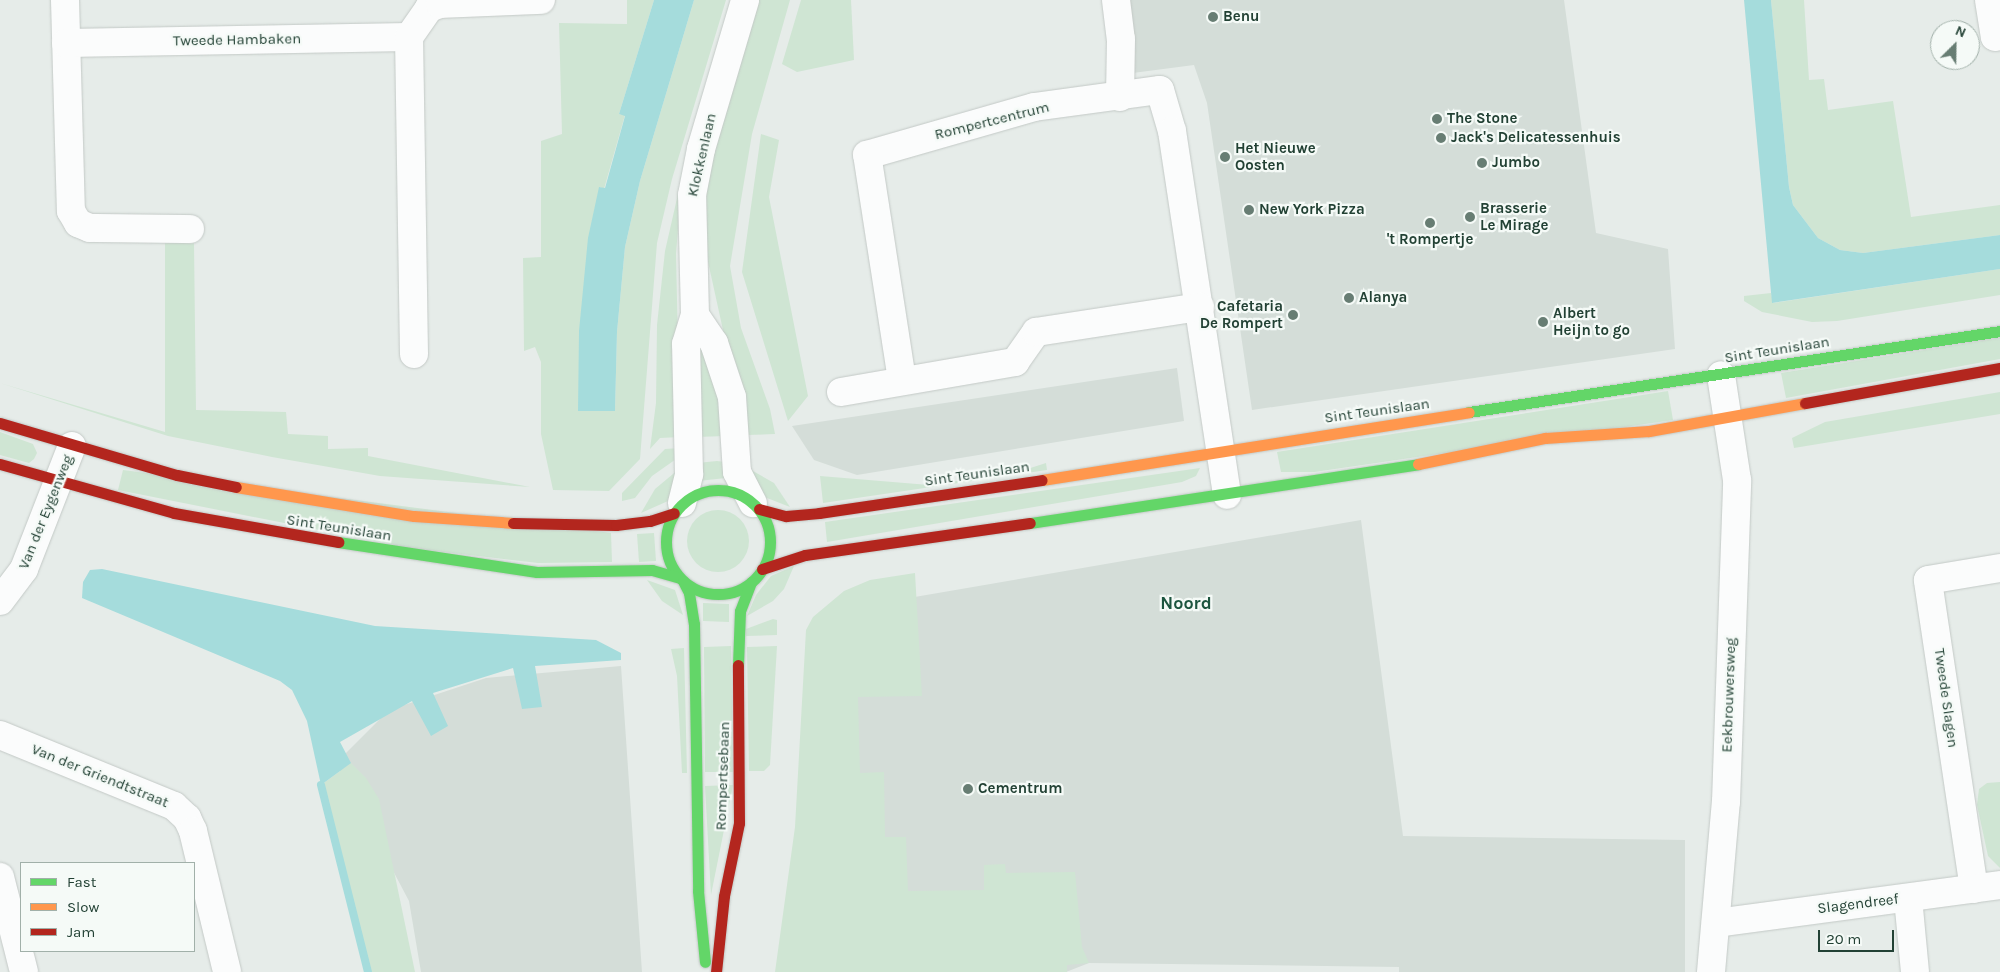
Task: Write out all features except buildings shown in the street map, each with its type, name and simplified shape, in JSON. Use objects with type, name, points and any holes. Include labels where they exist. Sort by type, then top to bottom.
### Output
[{"type":"street","points":[[65,0],[72,211],[78,223],[90,228],[190,229]]},
{"type":"street","points":[[414,354],[409,36],[430,8],[440,4],[541,0]]},
{"type":"street","name":"Klokkenlaan","points":[[678,508],[689,474],[686,344],[695,315],[691,221],[694,181],[745,0]]},
{"type":"street","points":[[1116,0],[1121,39],[1120,97]]},
{"type":"street","points":[[1988,0],[1995,37],[2000,36]]},
{"type":"street","name":"Tweede Hambaken","points":[[66,43],[409,36]]},
{"type":"street","name":"Rompertcentrum","points":[[899,368],[867,155],[1034,107],[1120,97],[1160,90],[1172,131],[1200,307],[1226,495]]},
{"type":"street","points":[[841,392],[899,368],[1015,362],[1036,332],[1200,307]]},
{"type":"street","points":[[695,315],[714,343],[732,397],[737,472],[756,506],[770,538],[762,569],[751,582],[735,591],[717,594],[699,591],[682,580],[670,563],[665,546],[667,529],[678,508],[693,496],[718,489],[743,496],[756,506]]},
{"type":"street","name":"Sint Teunislaan","points":[[756,506],[772,515],[802,515],[1220,454],[1300,438],[2000,331]]},
{"type":"street","points":[[762,569],[805,555],[1226,495],[1438,461],[1544,438],[1649,431],[2000,368]]},
{"type":"street","name":"Eekbrouwersweg","points":[[1711,972],[1725,817],[1737,480],[1721,374]]},
{"type":"street","name":"Sint Teunislaan","points":[[0,423],[72,446],[196,479],[286,497],[414,516],[616,525],[650,521],[678,508]]},
{"type":"street","name":"Van der Eygenweg","points":[[0,601],[24,569],[60,482],[72,446]]},
{"type":"street","name":"Sint Teunislaan","points":[[0,464],[174,513],[409,555],[537,572],[652,570],[682,580]]},
{"type":"street","name":"Tweede Slagen","points":[[1987,887],[1928,580],[2000,568]]},
{"type":"street","name":"Rompertsebaan","points":[[682,580],[689,593],[694,624],[698,891],[706,972]]},
{"type":"street","name":"Rompertsebaan","points":[[716,972],[724,896],[739,823],[738,626],[740,611],[751,582]]},
{"type":"street","name":"Van der Griendtstraat","points":[[0,735],[174,806],[187,818],[193,831],[228,972]]},
{"type":"street","points":[[0,877],[24,972]]},
{"type":"street","name":"Slagendreef","points":[[1716,923],[1987,887]]},
{"type":"street","points":[[1908,898],[1915,972]]},
{"type":"shaded area","points":[[1113,0],[1564,0],[1596,233],[1668,249],[1675,349],[1252,410],[1207,103],[1194,65],[1125,74]]},
{"type":"shaded area","points":[[1177,368],[1184,421],[857,475],[814,460],[792,426]]},
{"type":"shaded area","points":[[1361,520],[1403,836],[1685,840],[1685,972],[1399,972],[1399,967],[1089,963],[1066,972],[802,972],[839,610]]},
{"type":"shaded area","points":[[621,666],[642,972],[421,972],[409,901],[336,763],[389,710],[486,678]]},
{"type":"green space","points":[[627,0],[654,0],[619,114],[625,115],[604,189],[600,187],[579,411],[615,411],[617,332],[625,247],[640,181],[694,0],[726,0],[672,179],[657,243],[640,459],[609,491],[553,490],[541,434],[541,362],[535,347],[524,351],[523,258],[541,257],[541,141],[562,134],[559,23],[627,24]]},
{"type":"green space","points":[[758,0],[790,0],[752,134],[730,266],[741,328],[770,409],[775,434],[746,435],[705,248],[705,211],[709,172]]},
{"type":"green space","points":[[801,0],[851,0],[854,60],[797,72],[782,64]]},
{"type":"green space","points":[[1771,0],[1804,0],[1809,80],[1824,79],[1828,110],[1893,101],[1911,217],[2000,205],[2000,235],[1863,253],[1840,250],[1818,238],[1793,205],[1789,187]]},
{"type":"green space","points":[[761,134],[779,140],[769,197],[808,396],[788,421],[742,272]]},
{"type":"green space","points":[[683,172],[676,253],[680,437],[660,438],[650,449],[656,403],[657,325],[665,251]]},
{"type":"green space","points":[[165,243],[194,243],[196,410],[286,412],[288,434],[328,436],[328,449],[368,448],[368,456],[530,487],[380,476],[272,457],[168,436],[0,383],[165,432]]},
{"type":"green space","points":[[2000,269],[2000,295],[1837,321],[1812,322],[1762,312],[1744,301],[1744,296],[1771,293],[1773,303]]},
{"type":"green space","points":[[2000,338],[2000,359],[1786,398],[1781,373]]},
{"type":"green space","points":[[698,341],[721,396],[725,436],[697,437]]},
{"type":"green space","points":[[1668,391],[1673,420],[1314,472],[1281,472],[1277,452]]},
{"type":"green space","points":[[2000,392],[2000,414],[1794,448],[1792,438],[1825,422]]},
{"type":"green space","points":[[0,432],[33,444],[37,453],[34,459],[29,463],[0,455]]},
{"type":"green space","points":[[679,448],[679,457],[652,476],[635,498],[622,501],[622,493],[665,449]]},
{"type":"green space","points":[[725,462],[726,478],[698,481],[697,463]]},
{"type":"green space","points":[[1046,463],[1047,470],[823,503],[820,476],[929,485],[1021,471]]},
{"type":"green space","points":[[746,467],[774,483],[790,507],[762,496]]},
{"type":"green space","points":[[1200,468],[1196,476],[1182,482],[827,542],[825,522]]},
{"type":"green space","points":[[679,469],[675,493],[668,501],[641,513],[655,489]]},
{"type":"green space","points":[[123,470],[611,533],[612,562],[538,563],[410,548],[118,490]]},
{"type":"green space","points":[[718,510],[730,512],[740,519],[747,529],[749,541],[747,553],[740,563],[730,570],[718,572],[706,570],[696,563],[689,553],[687,541],[689,529],[696,519],[706,512]]},
{"type":"green space","points":[[654,533],[656,561],[639,562],[637,534]]},
{"type":"green space","points":[[794,566],[784,589],[773,601],[747,616],[756,595],[771,576]]},
{"type":"green space","points":[[915,573],[922,696],[858,697],[860,773],[884,772],[885,837],[906,837],[908,891],[984,890],[984,865],[1005,864],[1006,873],[1075,872],[1082,947],[1089,963],[1067,965],[1067,972],[775,972],[795,827],[806,630],[813,617],[844,591],[870,580]]},
{"type":"green space","points":[[647,580],[675,590],[683,615],[662,601]]},
{"type":"green space","points":[[703,603],[729,604],[729,622],[703,621]]},
{"type":"green space","points":[[773,619],[777,620],[777,635],[746,636],[746,629]]},
{"type":"green space","points":[[731,646],[733,772],[705,772],[704,647]]},
{"type":"green space","points":[[777,646],[770,765],[764,771],[749,771],[747,647]]},
{"type":"green space","points":[[684,648],[687,773],[682,773],[677,676],[671,649]]},
{"type":"green space","points":[[351,763],[366,778],[379,799],[415,972],[368,972],[321,785]]},
{"type":"green space","points":[[2000,782],[2000,868],[1988,856],[1977,805],[1979,789],[1987,783]]},
{"type":"green space","points":[[733,785],[711,895],[705,786]]},
{"type":"water","points":[[654,0],[694,0],[640,181],[625,247],[617,332],[615,411],[578,411],[579,331],[588,238],[599,187],[605,188],[625,116],[619,114]]},
{"type":"water","points":[[1744,0],[1771,0],[1789,187],[1793,205],[1818,238],[1840,250],[1863,253],[2000,235],[2000,269],[1772,303]]},
{"type":"water","points":[[102,569],[375,626],[596,640],[621,653],[621,660],[535,666],[542,707],[522,709],[513,668],[433,693],[448,726],[431,736],[412,701],[340,742],[351,763],[321,785],[307,721],[292,690],[280,681],[82,598],[83,582],[90,570]]},
{"type":"waterway","points":[[321,785],[368,972]]},
{"type":"traffic: fast","points":[[1469,412],[2000,331]]},
{"type":"traffic: fast","points":[[1030,523],[1418,464]]},
{"type":"traffic: fast","points":[[718,490],[738,494],[755,505],[766,522],[770,542],[766,562],[755,579],[738,590],[718,594],[698,590],[681,579],[670,562],[666,542],[670,522],[681,505],[698,494],[718,490]]},
{"type":"traffic: fast","points":[[338,542],[537,572],[652,570],[680,578]]},
{"type":"traffic: fast","points":[[683,581],[689,593],[694,624],[698,891],[705,962]]},
{"type":"traffic: fast","points":[[738,665],[740,611],[751,582]]},
{"type":"traffic: slow","points":[[1418,464],[1545,438],[1649,431],[1805,403]]},
{"type":"traffic: slow","points":[[1042,480],[1469,412]]},
{"type":"traffic: slow","points":[[236,487],[414,516],[513,523]]},
{"type":"traffic: jam","points":[[1805,403],[2000,368]]},
{"type":"traffic: jam","points":[[0,423],[177,475],[236,487]]},
{"type":"traffic: jam","points":[[0,464],[174,513],[338,542]]},
{"type":"traffic: jam","points":[[759,509],[786,516],[819,513],[1042,480]]},
{"type":"traffic: jam","points":[[513,523],[616,525],[650,521],[674,513]]},
{"type":"traffic: jam","points":[[762,569],[805,555],[1030,523]]},
{"type":"traffic: jam","points":[[716,972],[724,896],[739,823],[738,665]]},
{"type":"place","name":"Benu","points":[[1213,17]]},
{"type":"place","name":"The Stone","points":[[1437,119]]},
{"type":"place","name":"Jack's Delicatessenhuis","points":[[1441,138]]},
{"type":"place","name":"Het Nieuwe Oosten","points":[[1225,157]]},
{"type":"place","name":"Jumbo","points":[[1482,163]]},
{"type":"place","name":"New York Pizza","points":[[1249,210]]},
{"type":"place","name":"Brasserie Le Mirage","points":[[1470,217]]},
{"type":"place","name":"'t Rompertje","points":[[1430,223]]},
{"type":"place","name":"Alanya","points":[[1349,298]]},
{"type":"place","name":"Cafetaria De Rompert","points":[[1293,315]]},
{"type":"place","name":"Albert Heijn to go","points":[[1543,322]]},
{"type":"place","name":"Cementrum","points":[[968,789]]},
{"type":"district","name":"Noord","points":[[1186,603]]}]
